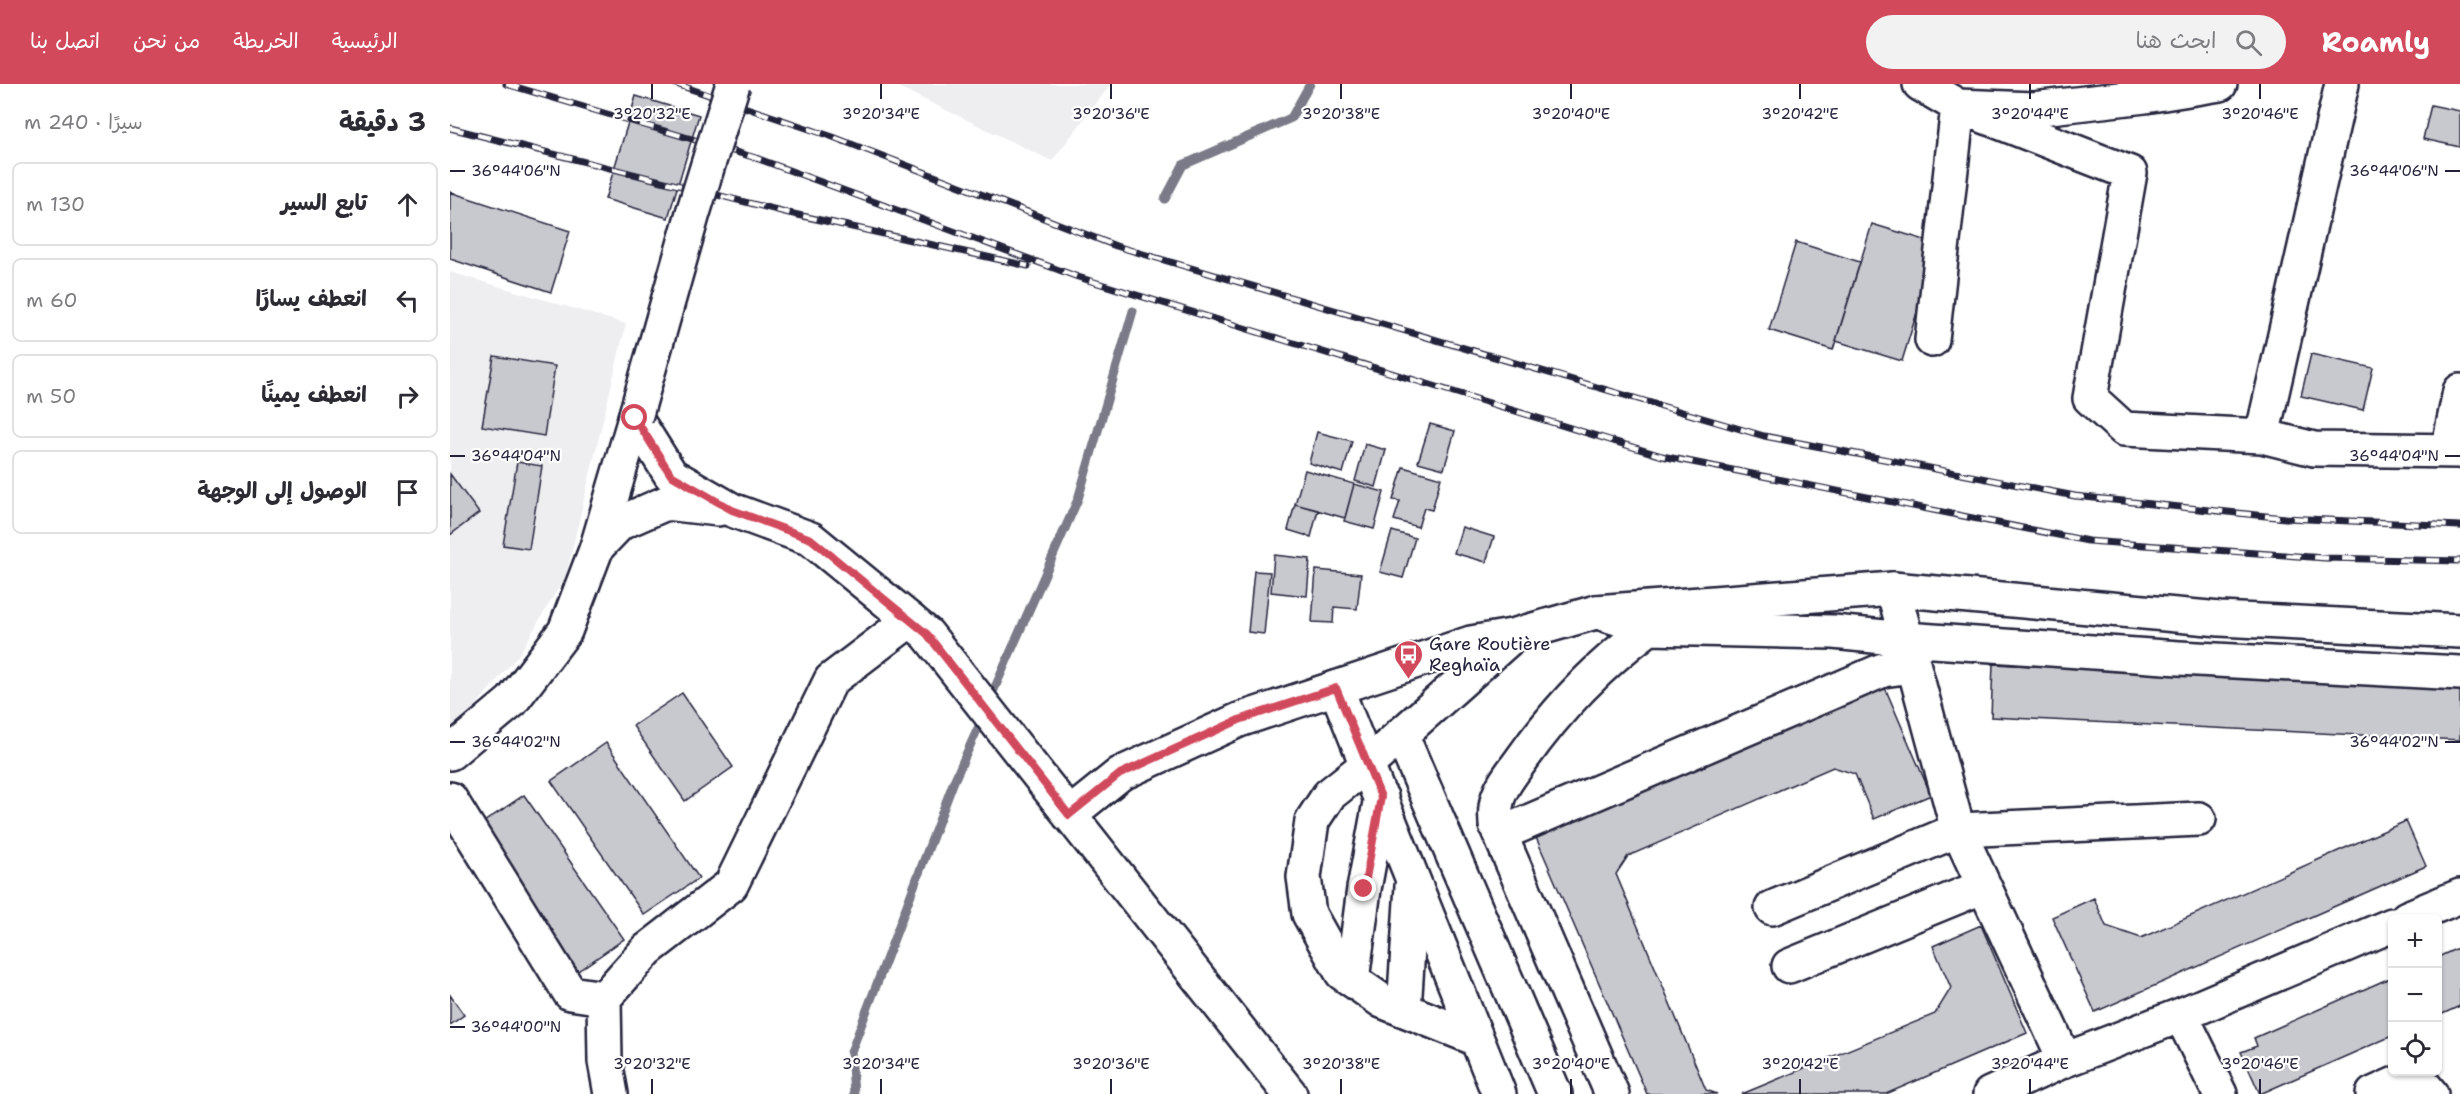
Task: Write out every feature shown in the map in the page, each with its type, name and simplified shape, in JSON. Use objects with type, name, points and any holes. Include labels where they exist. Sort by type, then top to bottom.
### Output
[{"type":"street","points":[[450,753],[512,701],[565,631],[597,547],[693,213],[733,84]]},
{"type":"street","points":[[1920,84],[1958,106],[2130,173],[2090,398],[2124,429],[2262,436],[2314,449],[2454,451],[2460,391]]},
{"type":"street","points":[[1958,106],[2033,109],[2145,96],[2220,84]]},
{"type":"street","points":[[2262,436],[2342,84]]},
{"type":"street","points":[[1932,340],[1958,106]]},
{"type":"street","points":[[635,418],[671,475],[732,510],[811,539],[918,627],[1290,1094]]},
{"type":"street","points":[[597,547],[620,523],[666,503],[732,510]]},
{"type":"street","points":[[1069,815],[1120,774],[1239,720],[1471,643],[1512,636],[1596,612],[1893,589],[2220,619],[2460,631]]},
{"type":"street","points":[[1893,589],[1958,830],[2065,1060]]},
{"type":"street","points":[[1596,612],[1649,628],[1833,632],[1909,653],[2460,673]]},
{"type":"street","points":[[611,1094],[605,1061],[604,998],[647,950],[730,885],[831,680],[918,627]]},
{"type":"street","points":[[1612,1094],[1496,825],[1496,806],[1505,783],[1535,741],[1583,682],[1620,649],[1649,628]]},
{"type":"street","points":[[1477,1039],[1382,1001],[1342,973],[1309,914],[1304,877],[1312,821],[1329,795],[1368,764],[1512,636]]},
{"type":"street","points":[[1500,834],[1883,670],[1909,653]]},
{"type":"street","points":[[1336,688],[1497,1091]]},
{"type":"street","points":[[1401,734],[1555,1094]]},
{"type":"street","points":[[1352,980],[1364,889],[1381,797]]},
{"type":"street","points":[[450,799],[570,993],[604,998]]},
{"type":"street","points":[[1772,908],[1958,830],[2199,819]]},
{"type":"street","points":[[1404,1010],[1413,876]]},
{"type":"street","points":[[1789,966],[1984,886]]},
{"type":"street","points":[[2417,914],[2460,896]]},
{"type":"street","points":[[1990,1094],[2065,1060],[2181,1016],[2388,927]]},
{"type":"street","points":[[2181,1016],[2220,1094]]},
{"type":"street","points":[[2373,1094],[2404,1080],[2421,1082],[2431,1094]]},
{"type":"shaded area","points":[[892,84],[1111,84],[1052,161]]},
{"type":"shaded area","points":[[450,272],[626,324],[566,575],[520,653],[450,736]]},
{"type":"building","points":[[636,96],[699,115],[668,218],[605,199]]},
{"type":"building","points":[[2431,105],[2460,111],[2460,147],[2423,139]]},
{"type":"building","points":[[450,192],[570,231],[551,292],[450,259]]},
{"type":"building","points":[[1872,224],[1938,244],[1902,361],[1836,341]]},
{"type":"building","points":[[1796,242],[1860,262],[1833,350],[1769,330]]},
{"type":"building","points":[[2311,354],[2373,368],[2363,410],[2301,396]]},
{"type":"building","points":[[494,356],[555,366],[544,436],[482,426]]},
{"type":"building","points":[[1430,424],[1455,431],[1444,469],[1418,462]]},
{"type":"building","points":[[1317,432],[1352,441],[1343,473],[1309,463]]},
{"type":"building","points":[[1365,444],[1386,450],[1376,487],[1355,481]]},
{"type":"building","points":[[517,462],[542,466],[529,549],[503,545]]},
{"type":"building","points":[[1403,467],[1441,478],[1432,510],[1424,508],[1418,527],[1394,520],[1400,501],[1393,500]]},
{"type":"building","points":[[1305,470],[1354,484],[1345,518],[1295,504]]},
{"type":"building","points":[[450,474],[479,513],[450,535]]},
{"type":"building","points":[[1354,484],[1384,492],[1374,529],[1344,521]]},
{"type":"building","points":[[1295,504],[1318,510],[1311,537],[1288,530]]},
{"type":"building","points":[[1462,527],[1494,537],[1486,562],[1454,553]]},
{"type":"building","points":[[1392,531],[1415,538],[1403,578],[1380,572]]},
{"type":"building","points":[[1274,555],[1310,559],[1307,596],[1271,592]]},
{"type":"building","points":[[1316,570],[1361,574],[1357,609],[1334,607],[1333,623],[1312,622]]},
{"type":"building","points":[[1254,571],[1270,572],[1264,634],[1248,632]]},
{"type":"building","points":[[1993,664],[2460,687],[2460,740],[1991,717]]},
{"type":"building","points":[[1880,676],[1931,795],[1874,819],[1855,774],[1833,767],[1628,856],[1616,874],[1706,1090],[1717,1094],[1647,1094],[1531,826]]},
{"type":"building","points":[[682,693],[733,767],[685,801],[633,726]]},
{"type":"building","points":[[606,743],[699,878],[644,915],[551,781]]},
{"type":"building","points":[[524,795],[624,939],[578,971],[478,826]]},
{"type":"building","points":[[2406,821],[2426,866],[2095,1012],[2052,917],[2094,898],[2106,926],[2141,938]]},
{"type":"building","points":[[1981,925],[2027,1033],[1886,1094],[1742,1094],[1935,1014],[1951,988],[1933,946]]},
{"type":"building","points":[[2460,947],[2460,1006],[2442,1014],[2442,968],[2442,955]]},
{"type":"building","points":[[2388,979],[2388,1038],[2260,1094],[2241,1052],[2257,1046],[2254,1038]]},
{"type":"building","points":[[450,995],[464,1015],[450,1025]]},
{"type":"waterway","points":[[1165,199],[1183,165],[1291,118],[1310,84]]},
{"type":"waterway","points":[[989,701],[1078,499],[1133,311]]},
{"type":"waterway","points":[[854,1094],[851,1052],[954,781],[983,717]]},
{"type":"railway","points":[[506,84],[756,158],[1078,277],[1662,456],[2088,541],[2325,558],[2460,561]]},
{"type":"railway","points":[[676,84],[833,137],[1116,246],[1764,436],[2075,496],[2285,518],[2460,526]]},
{"type":"railway","points":[[450,128],[789,213],[1028,266]]},
{"type":"place","name":"Gare Routière Reghaïa","points":[[1408,680]]},
{"type":"route","points":[[635,418],[671,475],[732,510],[811,539],[927,634],[1069,815],[1120,774],[1239,720],[1336,688],[1381,797],[1364,889]]}]
